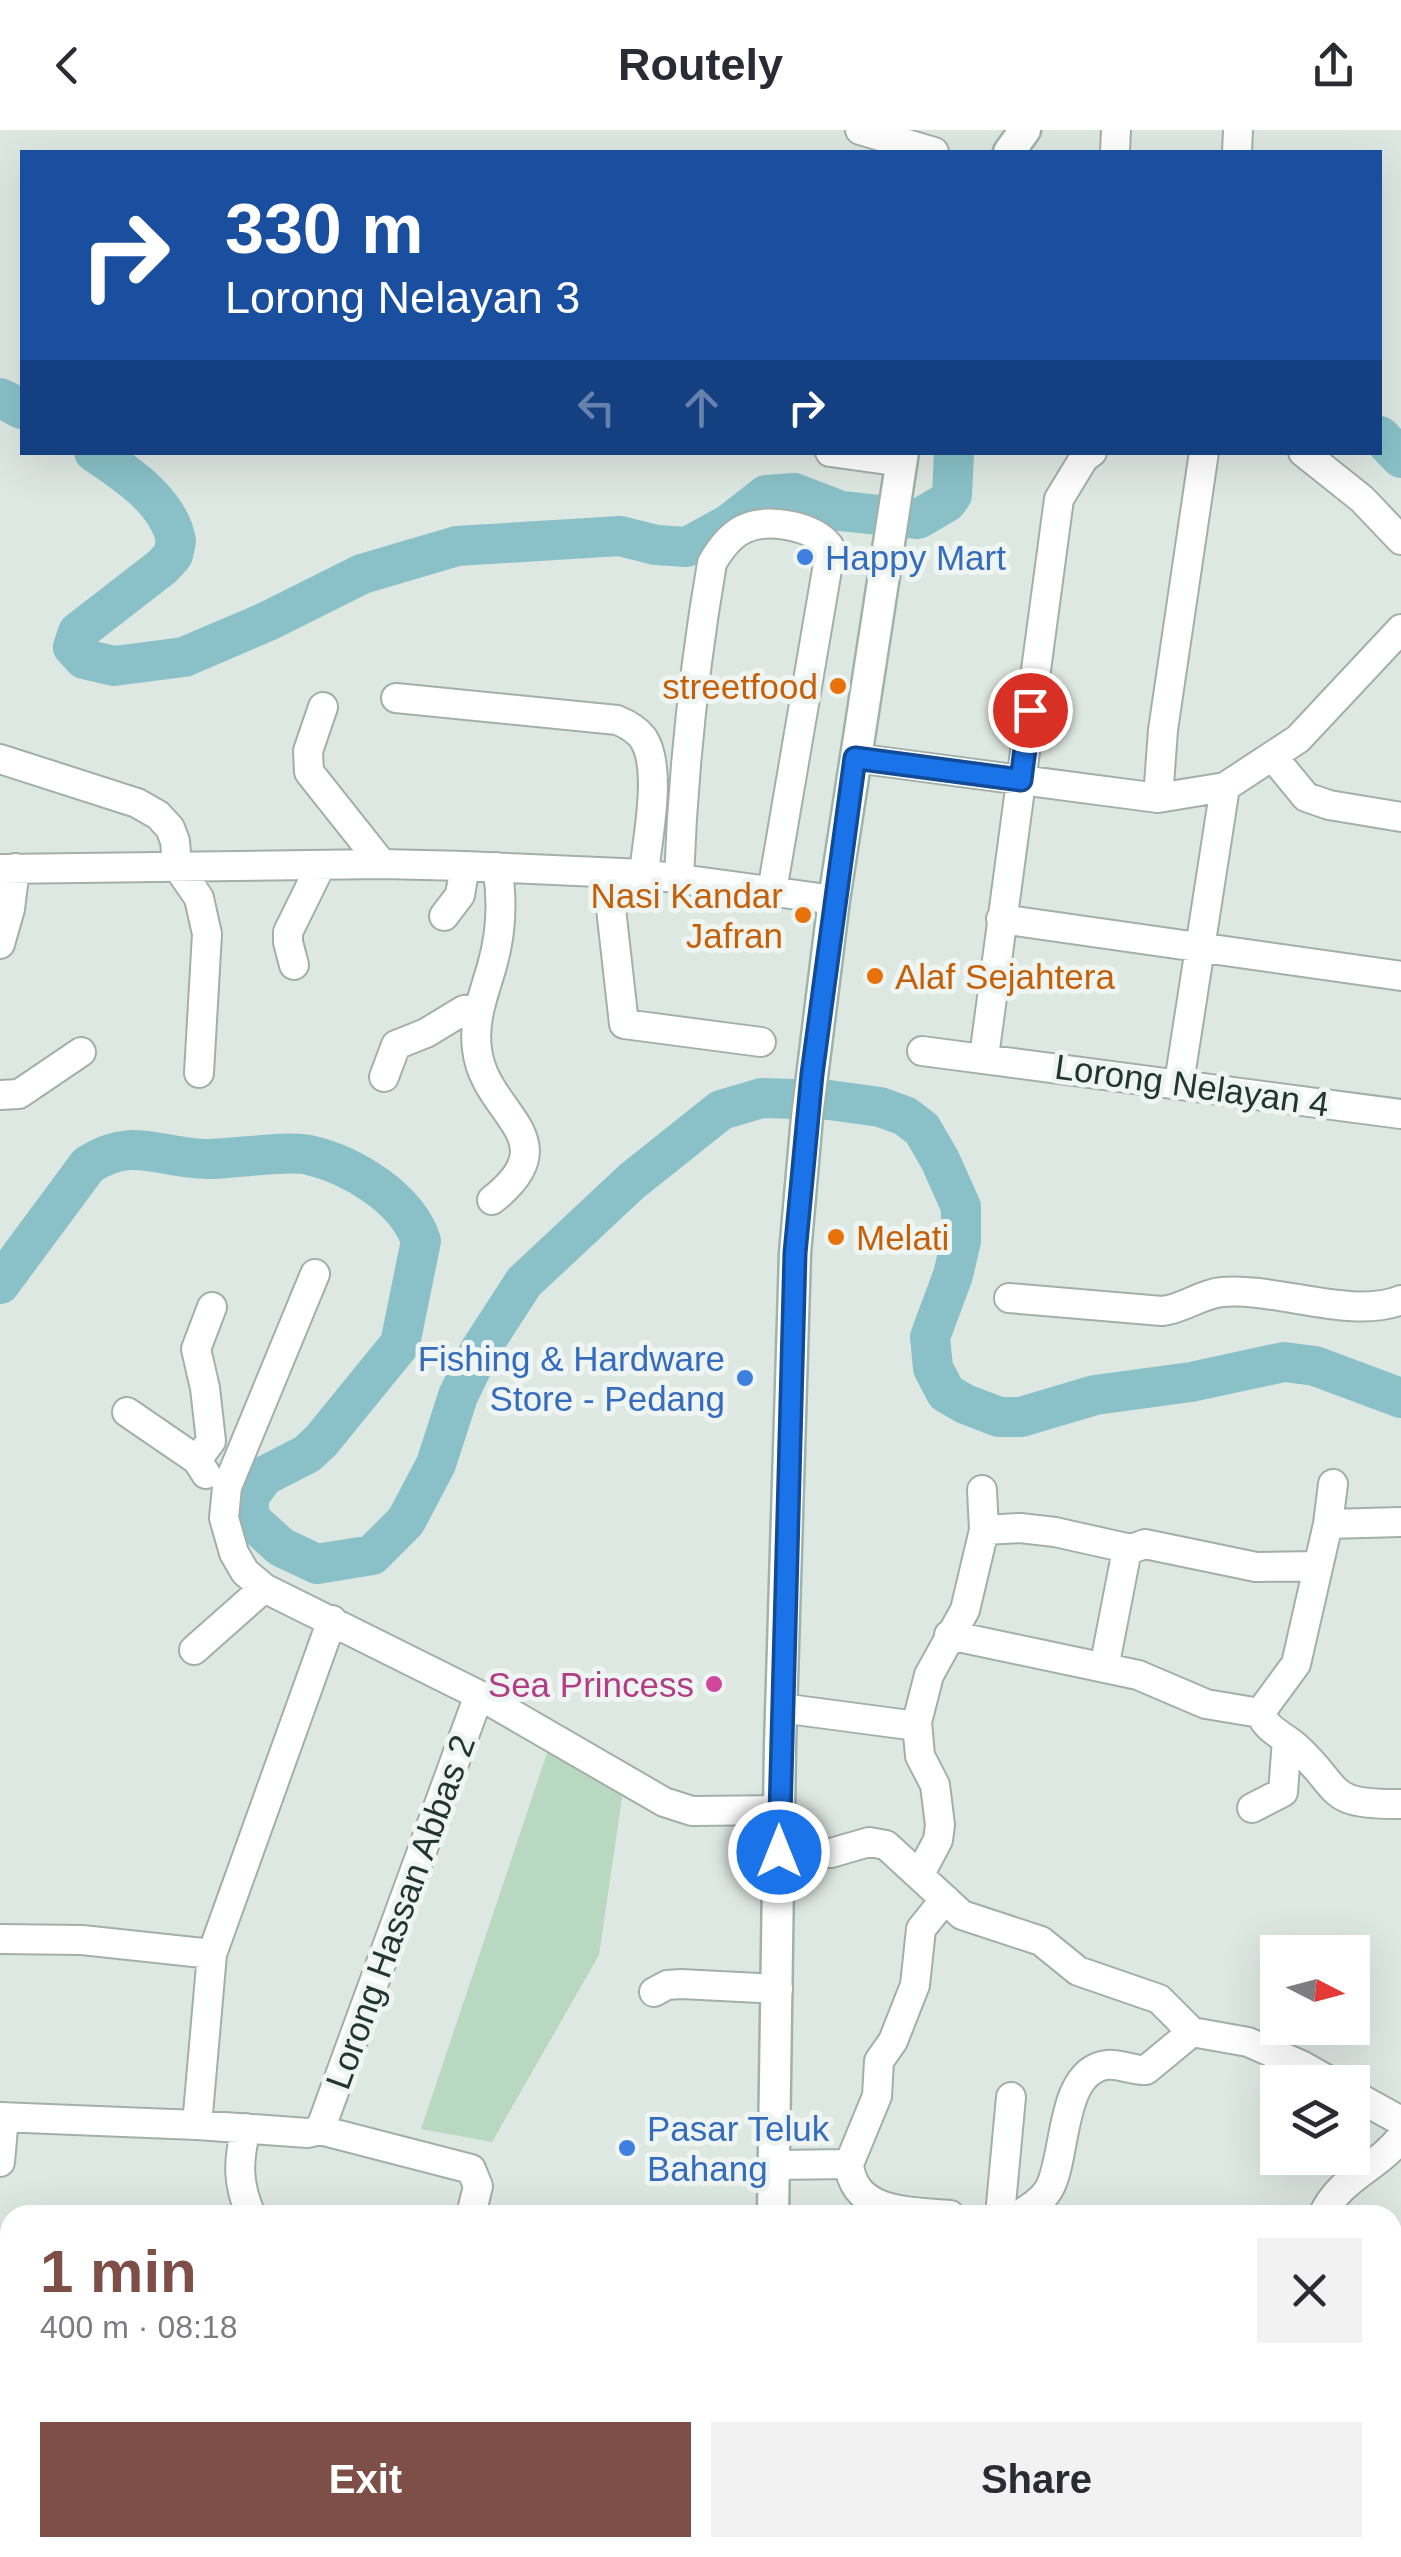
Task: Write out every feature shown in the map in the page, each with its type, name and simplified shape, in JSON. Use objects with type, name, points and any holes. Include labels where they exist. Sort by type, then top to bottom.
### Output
[{"type":"main road","points":[[1010,150],[1025,130]]},
{"type":"main road","points":[[773,2205],[779,1810],[795,1253],[807,1116],[834,900],[902,457]]},
{"type":"street","points":[[860,130],[927,150]]},
{"type":"street","points":[[873,455],[902,457]]},
{"type":"street","points":[[984,1057],[1059,499],[1088,455]]},
{"type":"street","points":[[1158,798],[1163,730],[1204,455]]},
{"type":"street","points":[[1307,455],[1362,499],[1401,540]]},
{"type":"street","points":[[679,878],[682,776],[694,667],[712,562],[744,528],[762,524],[782,526],[816,534],[829,546],[829,558],[772,891]]},
{"type":"street","points":[[855,758],[1158,798],[1225,787],[1273,757],[1321,716],[1401,628]]},
{"type":"street","points":[[396,698],[617,720],[632,726],[643,738],[653,771],[644,874]]},
{"type":"street","points":[[323,707],[308,752],[309,772],[382,864]]},
{"type":"street","points":[[1273,757],[1306,798],[1401,817]]},
{"type":"street","points":[[0,759],[149,809],[164,820],[173,834],[176,866],[199,898],[207,934],[198,1074]]},
{"type":"street","points":[[1179,1083],[1225,787]]},
{"type":"street","points":[[0,944],[10,910],[7,869],[382,864],[496,867],[644,874],[834,900]]},
{"type":"street","points":[[294,965],[288,932],[321,865]]},
{"type":"street","points":[[444,916],[460,895],[464,866]]},
{"type":"street","points":[[492,1200],[523,1166],[524,1136],[495,1098],[478,1060],[479,1008],[500,924],[496,867]]},
{"type":"street","points":[[607,873],[624,1024],[760,1042]]},
{"type":"street","points":[[1001,920],[1401,976]]},
{"type":"street","points":[[384,1077],[396,1045],[426,1033],[464,1010],[479,1008]]},
{"type":"street","name":"Lorong Nelayan 4","points":[[922,1051],[1401,1114]]},
{"type":"street","points":[[1,1102],[81,1052]]},
{"type":"street","points":[[315,1274],[227,1487],[226,1531],[244,1572],[264,1588],[479,1695],[664,1802],[692,1811],[779,1810]]},
{"type":"street","points":[[1009,1298],[1162,1310],[1173,1310],[1196,1298],[1221,1292],[1308,1298],[1362,1307],[1401,1300]]},
{"type":"street","points":[[198,1460],[211,1440],[206,1388],[196,1349],[212,1307]]},
{"type":"street","points":[[127,1412],[198,1460],[226,1505]]},
{"type":"street","points":[[1260,1714],[1296,1664],[1328,1524],[1333,1484]]},
{"type":"street","points":[[920,1874],[938,1840],[940,1825],[935,1785],[920,1756],[917,1722],[928,1675],[965,1610],[984,1530],[982,1490]]},
{"type":"street","points":[[1328,1524],[1401,1522]]},
{"type":"street","points":[[984,1530],[1056,1532],[1131,1548],[1145,1544],[1256,1567],[1318,1566]]},
{"type":"street","points":[[1088,1673],[1131,1548]]},
{"type":"street","points":[[194,1650],[264,1588]]},
{"type":"street","points":[[198,2124],[212,1954],[332,1620]]},
{"type":"street","points":[[949,1635],[1088,1673],[1138,1674],[1206,1704],[1260,1714],[1268,1728],[1288,1740],[1340,1796],[1360,1803],[1401,1804]]},
{"type":"street","name":"Lorong Hassan Abbas 2","points":[[320,2130],[479,1695]]},
{"type":"street","points":[[782,1708],[910,1725],[917,1722]]},
{"type":"street","points":[[1252,1808],[1283,1792],[1288,1740]]},
{"type":"street","points":[[779,1852],[831,1853],[876,1842],[886,1846],[962,1915],[1040,1941],[1078,1971],[1159,1999],[1192,2032],[1248,2042],[1301,2065]]},
{"type":"street","points":[[885,2205],[872,2203],[854,2185],[849,2164],[878,2096],[878,2061],[893,2041],[915,1984],[921,1929],[945,1899]]},
{"type":"street","points":[[0,1938],[82,1940],[212,1954]]},
{"type":"street","points":[[654,1992],[667,1984],[778,1989]]},
{"type":"street","points":[[1035,2205],[1050,2186],[1071,2104],[1084,2078],[1108,2064],[1146,2070],[1192,2032]]},
{"type":"street","points":[[1001,2205],[1011,2096]]},
{"type":"street","points":[[1370,2104],[1401,2121]]},
{"type":"street","points":[[0,2162],[2,2117],[198,2124],[308,2133],[320,2130],[472,2169],[478,2186],[473,2205]]},
{"type":"street","points":[[246,2128],[238,2170],[247,2205]]},
{"type":"street","points":[[1330,2205],[1344,2184],[1391,2150],[1401,2137]]},
{"type":"street","points":[[774,2165],[849,2164]]},
{"type":"green space","points":[[549,1747],[623,1791],[599,1955],[492,2142],[421,2129]]},
{"type":"waterway","points":[[0,398],[20,408]]},
{"type":"waterway","points":[[1382,438],[1401,458]]},
{"type":"waterway","points":[[98,455],[155,501],[165,513],[176,541],[173,555],[162,567],[78,632],[73,647],[84,659],[114,666],[184,657],[362,574],[457,546],[620,536],[656,545],[687,547],[729,524],[766,495],[794,493],[841,511],[918,519],[952,495],[954,455]]},
{"type":"waterway","points":[[0,1284],[88,1165],[119,1151],[208,1159],[309,1155],[360,1175],[391,1198],[414,1225],[421,1241],[400,1344],[321,1441],[307,1454],[264,1476],[248,1498],[250,1519],[281,1547],[317,1564],[372,1555],[406,1521],[436,1464],[458,1396],[480,1350],[524,1282],[632,1181],[721,1110],[762,1098],[829,1100],[880,1107],[905,1116],[922,1129],[961,1207],[961,1241],[953,1275],[930,1337],[933,1368],[946,1393],[965,1404],[999,1417],[1021,1417],[1095,1395],[1191,1382],[1284,1362],[1315,1366],[1401,1398]]},
{"type":"place","name":"Happy Mart","points":[[805,557]]},
{"type":"place","name":"streetfood","points":[[838,686]]},
{"type":"place","name":"Nasi Kandar Jafran","points":[[803,915]]},
{"type":"place","name":"Alaf Sejahtera","points":[[875,976]]},
{"type":"place","name":"Melati","points":[[836,1237]]},
{"type":"place","name":"Fishing & Hardware Store - Pedang","points":[[745,1378]]},
{"type":"place","name":"Sea Princess","points":[[714,1684]]},
{"type":"place","name":"Pasar Teluk Bahang","points":[[627,2148]]},
{"type":"route","points":[[779,1852],[795,1253],[812,1074],[855,758],[1021,780],[1030,710]]}]
